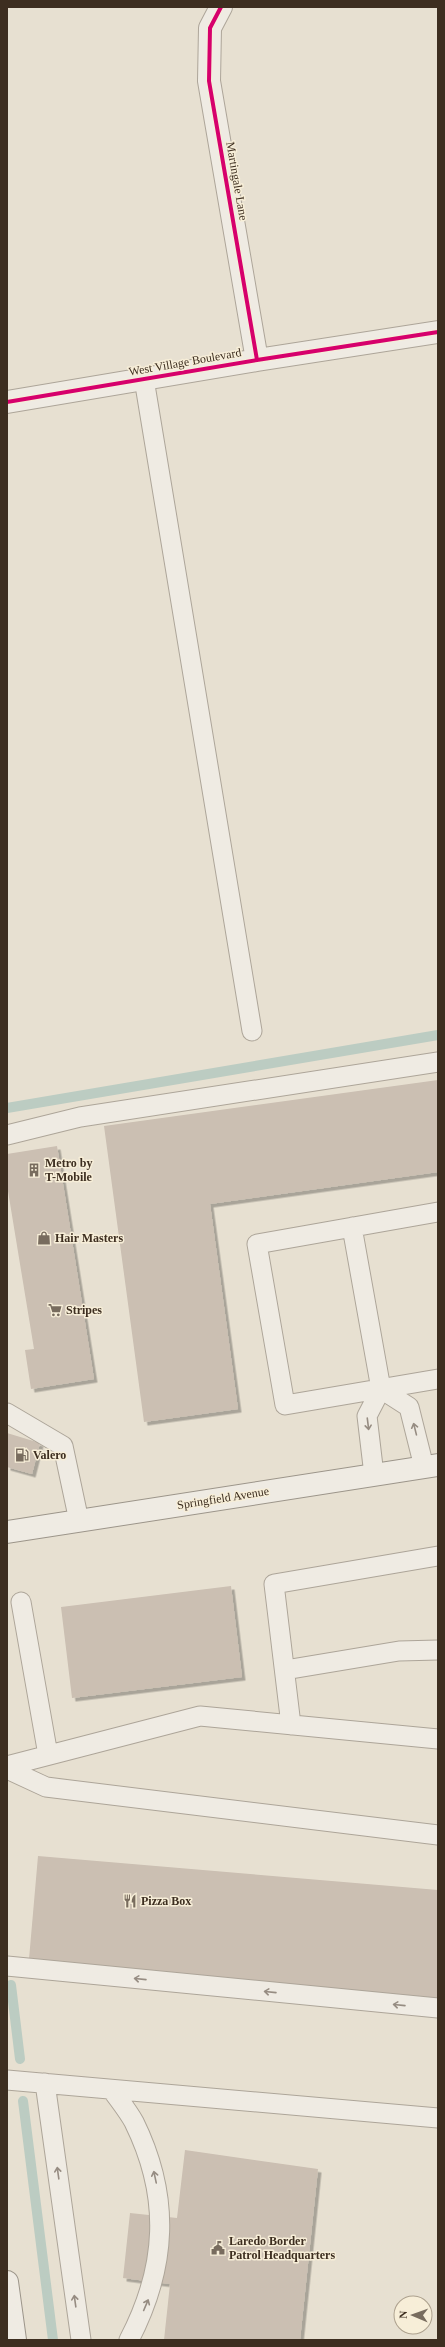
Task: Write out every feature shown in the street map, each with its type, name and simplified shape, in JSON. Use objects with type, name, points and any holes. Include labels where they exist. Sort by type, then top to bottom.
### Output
[{"type":"street","name":"Martingale Lane","points":[[221,7],[210,28],[209,81],[257,360]]},
{"type":"street","name":"West Village Boulevard","points":[[7,402],[257,360],[438,332]]},
{"type":"street","name":"Springfield Avenue","points":[[7,1532],[431,1466]]},
{"type":"street","points":[[7,2282],[15,2340]]},
{"type":"lane","points":[[144,379],[252,1031]]},
{"type":"lane","points":[[7,1135],[80,1117],[438,1062]]},
{"type":"lane","points":[[438,1212],[257,1244],[285,1405],[438,1379]]},
{"type":"lane","points":[[352,1227],[381,1389],[367,1416],[374,1475]]},
{"type":"lane","points":[[381,1389],[409,1407],[431,1466]]},
{"type":"lane","points":[[7,1413],[63,1446],[79,1521]]},
{"type":"lane","points":[[292,1725],[274,1584],[438,1556]]},
{"type":"lane","points":[[21,1602],[48,1755]]},
{"type":"lane","points":[[285,1670],[399,1651],[438,1650]]},
{"type":"lane","points":[[7,1766],[200,1716],[438,1739]]},
{"type":"lane","points":[[7,1769],[46,1788],[438,1835]]},
{"type":"lane","points":[[7,1966],[438,2008]]},
{"type":"lane","points":[[7,2080],[438,2118]]},
{"type":"lane","points":[[45,2083],[81,2340]]},
{"type":"lane","points":[[112,2090],[134,2122],[155,2173],[161,2216],[154,2282],[148,2302],[129,2340]]},
{"type":"building","points":[[438,1080],[438,1172],[210,1204],[238,1409],[144,1422],[104,1126]]},
{"type":"building","points":[[57,1146],[94,1379],[31,1389],[25,1350],[34,1349],[7,1185],[7,1154]]},
{"type":"building","name":"Valero","points":[[7,1433],[40,1443],[32,1474],[7,1467]]},
{"type":"building","points":[[231,1586],[242,1677],[72,1698],[61,1607]]},
{"type":"building","points":[[38,1856],[438,1890],[438,2001],[29,1959]]},
{"type":"building","name":"Laredo Border Patrol Headquarters","points":[[185,2150],[318,2169],[300,2340],[164,2340],[170,2284],[123,2278],[130,2213],[177,2218]]},
{"type":"waterway","points":[[7,1108],[438,1035]]},
{"type":"waterway","points":[[11,1985],[20,2059]]},
{"type":"waterway","points":[[23,2101],[53,2340]]},
{"type":"cycle path","points":[[221,7],[210,28],[209,81],[257,360]]},
{"type":"cycle path","points":[[7,402],[257,360],[438,332]]},
{"type":"place","name":"Metro by T-Mobile","points":[[34,1170]]},
{"type":"place","name":"Hair Masters","points":[[44,1238]]},
{"type":"place","name":"Stripes","points":[[55,1310]]},
{"type":"place","name":"Valero","points":[[22,1455]]},
{"type":"place","name":"Pizza Box","points":[[130,1901]]},
{"type":"place","name":"Laredo Border Patrol Headquarters","points":[[218,2248]]}]
